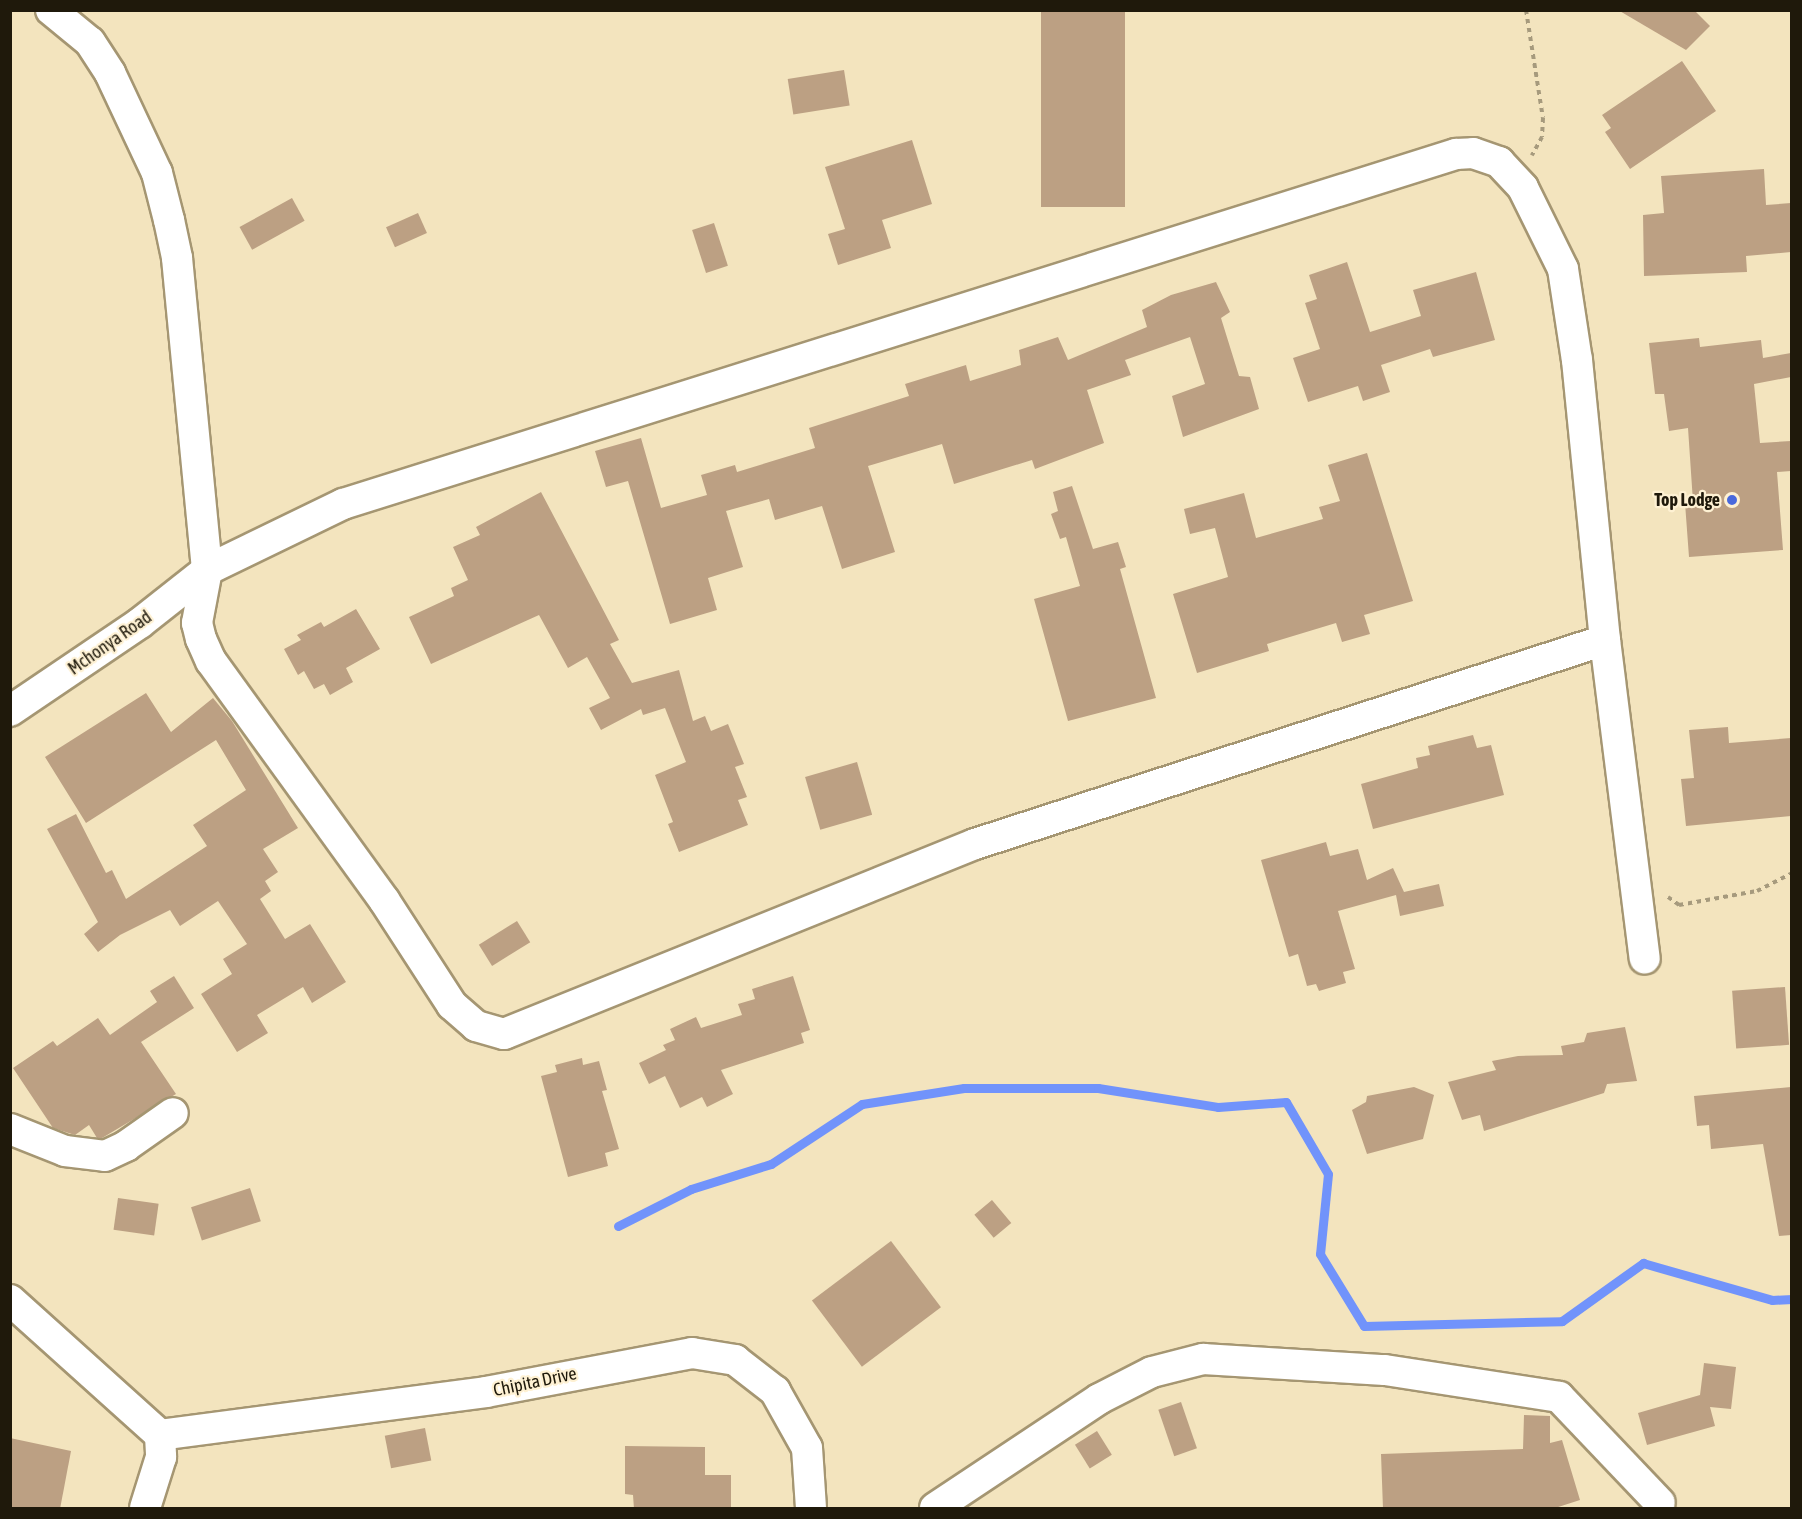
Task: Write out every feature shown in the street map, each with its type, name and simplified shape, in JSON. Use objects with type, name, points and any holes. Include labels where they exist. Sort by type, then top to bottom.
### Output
[{"type":"street","points":[[51,10],[90,42],[110,73],[157,173],[177,258],[207,570],[197,623],[211,661],[384,900],[452,1005],[476,1026],[504,1034],[975,844],[1605,640]]},
{"type":"street","name":"Mchonya Road","points":[[10,711],[140,623],[207,570],[342,504],[1456,154],[1486,156],[1511,173]]},
{"type":"street","points":[[1511,173],[1523,188],[1563,269],[1577,360],[1605,640],[1645,958]]},
{"type":"street","points":[[10,1129],[65,1151],[105,1156],[126,1146],[173,1113]]},
{"type":"street","points":[[10,1300],[160,1435],[161,1457],[144,1509]]},
{"type":"street","name":"Chipita Drive","points":[[160,1435],[486,1392],[692,1353],[735,1360],[775,1391],[807,1448],[811,1509]]},
{"type":"street","points":[[935,1509],[1099,1399],[1152,1372],[1203,1359],[1385,1370],[1559,1398],[1660,1503]]},
{"type":"path","points":[[1511,173],[1535,152],[1543,118],[1526,10]]},
{"type":"path","points":[[1634,872],[1678,904],[1757,891],[1791,873]]},
{"type":"building","points":[[1041,10],[1125,10],[1125,207],[1041,207]]},
{"type":"building","points":[[1618,10],[1694,10],[1710,26],[1686,50]]},
{"type":"building","points":[[1682,61],[1716,111],[1630,169],[1605,132],[1611,128],[1602,115]]},
{"type":"building","points":[[844,70],[850,106],[793,114],[788,79]]},
{"type":"building","points":[[912,140],[932,204],[882,220],[891,248],[838,265],[828,234],[845,229],[825,167]]},
{"type":"building","points":[[1764,169],[1766,205],[1791,203],[1791,252],[1746,256],[1747,272],[1644,276],[1643,215],[1664,213],[1661,176]]},
{"type":"building","points":[[292,198],[305,221],[252,250],[240,227]]},
{"type":"building","points":[[418,213],[427,233],[395,247],[386,227]]},
{"type":"building","points":[[714,223],[728,266],[706,273],[692,230]]},
{"type":"building","points":[[1347,262],[1370,332],[1421,316],[1413,290],[1476,272],[1495,340],[1433,357],[1430,349],[1381,365],[1390,392],[1363,401],[1358,386],[1308,402],[1293,358],[1320,349],[1305,303],[1317,299],[1309,275]]},
{"type":"building","points":[[1216,282],[1230,312],[1221,318],[1239,376],[1250,377],[1259,409],[1183,437],[1172,396],[1205,384],[1190,337],[1125,360],[1131,375],[1087,390],[1104,443],[1035,469],[1032,460],[954,484],[942,444],[868,466],[895,552],[842,569],[822,506],[775,520],[769,499],[726,511],[743,567],[708,578],[717,610],[670,624],[628,481],[606,487],[595,451],[641,438],[661,508],[707,495],[701,475],[735,465],[737,472],[815,448],[809,428],[909,396],[905,384],[966,365],[970,381],[1021,365],[1019,350],[1058,337],[1068,360],[1147,327],[1142,310],[1171,295]]},
{"type":"building","points":[[1699,338],[1700,347],[1761,340],[1763,358],[1791,353],[1791,377],[1754,384],[1760,443],[1791,441],[1791,471],[1777,472],[1783,550],[1689,557],[1685,503],[1693,502],[1688,428],[1669,431],[1664,394],[1655,394],[1649,343]]},
{"type":"building","points":[[1367,453],[1413,601],[1364,615],[1370,634],[1342,642],[1336,623],[1267,644],[1269,651],[1197,673],[1173,594],[1228,577],[1215,528],[1190,534],[1184,509],[1244,493],[1256,538],[1323,519],[1319,507],[1340,501],[1328,465]]},
{"type":"building","points":[[1072,486],[1093,549],[1118,542],[1126,567],[1120,569],[1156,698],[1068,721],[1034,599],[1080,586],[1066,537],[1060,539],[1051,514],[1058,511],[1053,492]]},
{"type":"building","points":[[541,492],[619,640],[610,644],[632,683],[679,670],[693,721],[705,716],[711,731],[728,724],[744,764],[735,767],[747,797],[738,800],[748,825],[679,852],[668,824],[673,822],[655,775],[686,762],[665,708],[643,715],[641,709],[601,730],[589,708],[610,698],[587,657],[568,668],[539,615],[431,664],[409,617],[454,596],[451,588],[468,580],[453,547],[480,535],[476,527]]},
{"type":"building","points":[[356,609],[380,649],[346,668],[353,682],[330,695],[324,684],[314,689],[304,671],[298,675],[284,649],[301,640],[297,635],[321,622],[324,627]]},
{"type":"building","points":[[146,693],[171,732],[213,698],[232,721],[298,828],[263,849],[278,872],[265,881],[271,891],[260,899],[285,939],[310,924],[346,982],[312,1003],[303,987],[257,1015],[268,1033],[237,1052],[201,994],[232,974],[223,959],[247,944],[218,901],[180,926],[170,910],[120,935],[98,952],[84,934],[98,922],[47,829],[76,814],[106,873],[112,870],[126,899],[207,846],[193,825],[246,790],[216,740],[86,823],[45,757]]},
{"type":"building","points":[[1728,727],[1729,743],[1791,738],[1791,816],[1686,826],[1681,779],[1694,778],[1689,730]]},
{"type":"building","points":[[1473,735],[1477,748],[1491,745],[1504,795],[1373,829],[1361,784],[1418,768],[1416,758],[1430,755],[1428,746]]},
{"type":"building","points":[[857,762],[872,815],[820,830],[805,777]]},
{"type":"building","points":[[1326,842],[1330,856],[1358,849],[1367,880],[1393,868],[1404,892],[1439,884],[1444,906],[1400,916],[1396,895],[1338,911],[1355,969],[1343,972],[1346,983],[1319,991],[1316,984],[1307,986],[1298,954],[1289,957],[1261,860]]},
{"type":"building","points":[[517,921],[530,942],[492,966],[479,945]]},
{"type":"building","points":[[174,976],[194,1008],[141,1042],[176,1094],[102,1138],[97,1138],[89,1125],[75,1135],[53,1128],[13,1068],[53,1041],[57,1046],[98,1018],[110,1035],[157,1002],[150,991]]},
{"type":"building","points":[[793,976],[810,1030],[801,1033],[804,1043],[721,1070],[733,1094],[707,1107],[702,1097],[680,1108],[665,1076],[649,1084],[639,1063],[666,1050],[663,1045],[675,1040],[670,1029],[696,1017],[701,1028],[742,1015],[738,1004],[755,999],[752,989]]},
{"type":"building","points":[[1785,987],[1789,1045],[1736,1049],[1732,991]]},
{"type":"building","points":[[1625,1027],[1637,1081],[1607,1084],[1604,1093],[1484,1131],[1480,1115],[1462,1120],[1448,1082],[1496,1070],[1492,1061],[1518,1056],[1563,1055],[1561,1046],[1584,1042],[1587,1033]]},
{"type":"building","points":[[582,1058],[583,1065],[599,1061],[607,1090],[602,1091],[619,1149],[605,1153],[608,1166],[568,1177],[541,1076],[557,1072],[555,1065]]},
{"type":"building","points":[[1414,1087],[1434,1095],[1423,1139],[1367,1154],[1352,1110],[1366,1102],[1367,1096]]},
{"type":"building","points":[[1791,1087],[1791,1235],[1779,1236],[1763,1144],[1711,1149],[1709,1125],[1697,1126],[1694,1096]]},
{"type":"building","points":[[250,1188],[261,1221],[202,1240],[191,1207]]},
{"type":"building","points":[[118,1198],[159,1204],[154,1235],[114,1230]]},
{"type":"building","points":[[992,1200],[1011,1223],[994,1238],[974,1215]]},
{"type":"building","points":[[891,1241],[941,1307],[862,1367],[812,1301]]},
{"type":"building","points":[[1704,1363],[1736,1367],[1731,1409],[1710,1407],[1715,1426],[1647,1445],[1638,1413],[1700,1395]]},
{"type":"building","points":[[1181,1402],[1197,1448],[1174,1456],[1158,1410]]},
{"type":"building","points":[[1524,1415],[1550,1416],[1550,1443],[1562,1440],[1580,1500],[1552,1509],[1383,1509],[1381,1454],[1523,1449]]},
{"type":"building","points":[[425,1428],[431,1460],[391,1468],[385,1436]]},
{"type":"building","points":[[1097,1431],[1112,1455],[1090,1469],[1075,1445]]},
{"type":"building","points":[[10,1438],[71,1451],[60,1509],[10,1509]]},
{"type":"building","points":[[625,1446],[705,1447],[705,1475],[731,1475],[731,1507],[634,1509],[633,1495],[625,1494]]},
{"type":"waterway","points":[[618,1226],[691,1189],[771,1164],[862,1104],[964,1088],[1098,1088],[1218,1107],[1286,1102],[1328,1174],[1320,1254],[1364,1326],[1562,1321],[1643,1263],[1772,1300],[1792,1299]]},
{"type":"place","name":"Top Lodge","points":[[1732,500]]}]
